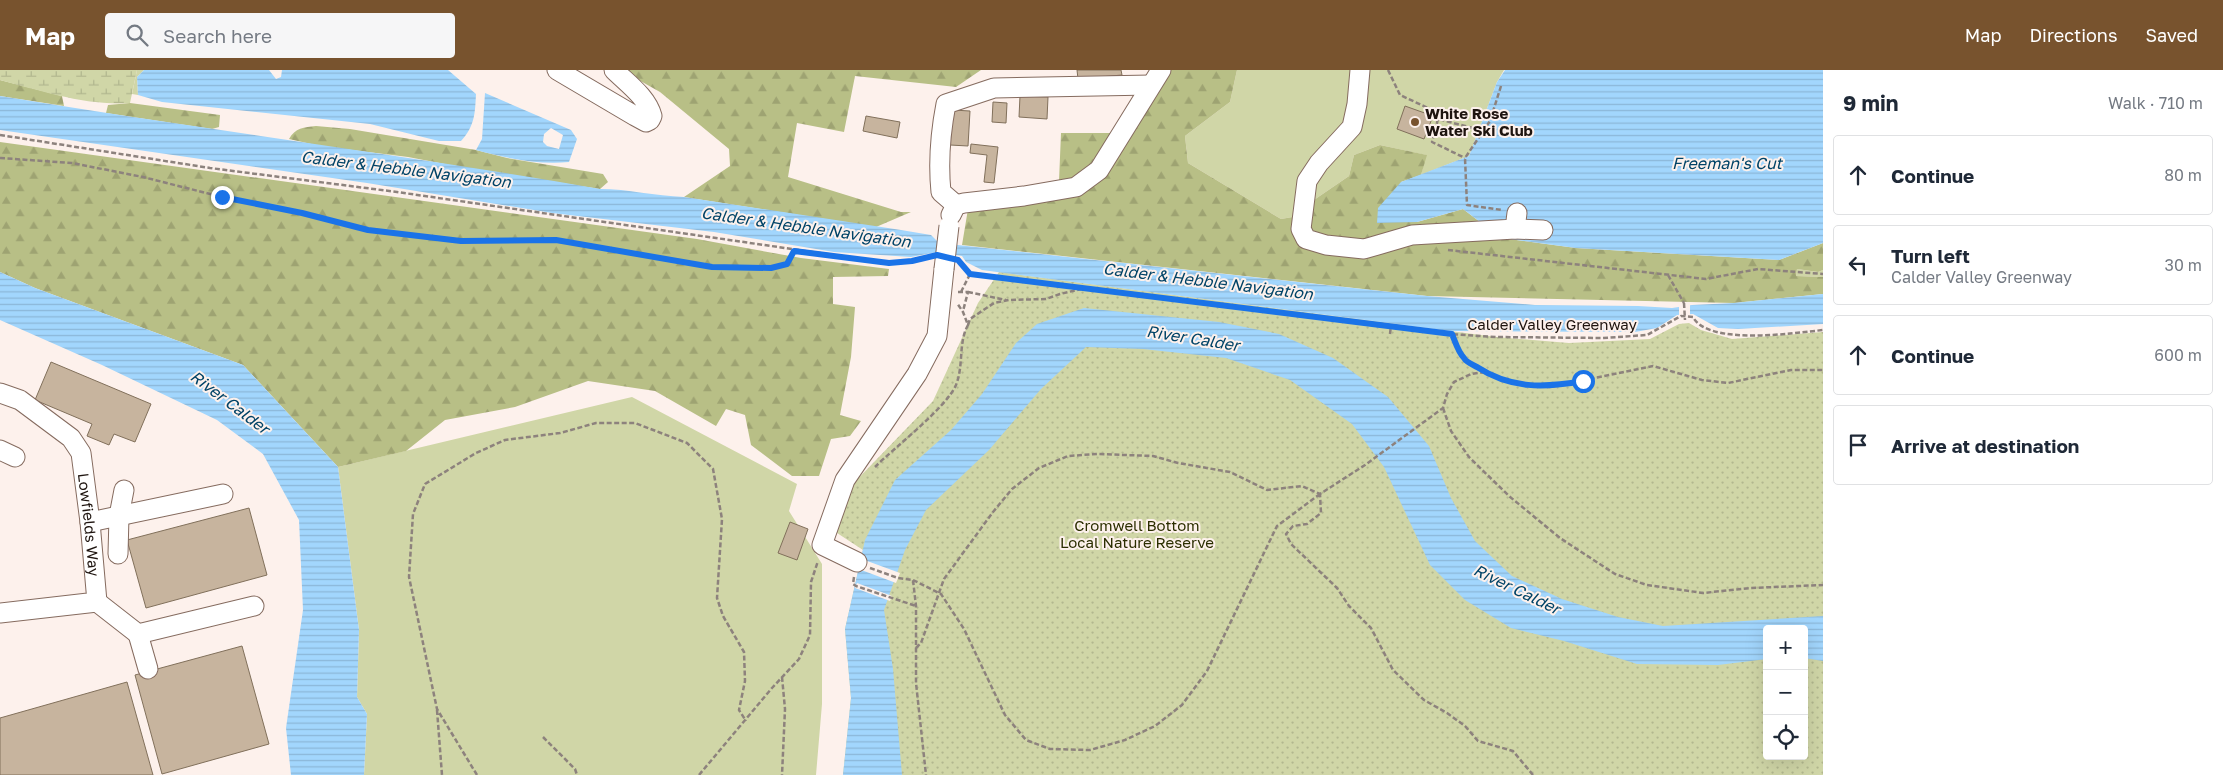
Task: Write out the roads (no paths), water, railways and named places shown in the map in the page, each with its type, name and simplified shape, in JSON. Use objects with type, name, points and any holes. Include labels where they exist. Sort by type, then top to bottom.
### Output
[{"type":"street","points":[[557,70],[646,122],[650,120],[652,116],[644,100],[614,70]]},
{"type":"street","points":[[1360,70],[1357,104],[1352,126],[1319,163],[1307,181],[1301,229],[1306,239],[1326,246],[1364,249],[1412,236],[1516,221],[1543,230]]},
{"type":"street","points":[[1156,77],[1099,170],[1076,186],[1033,195],[956,205],[941,192],[938,165],[946,104],[994,88],[1156,77]]},
{"type":"street","points":[[855,562],[822,545],[845,480],[917,374],[937,336],[949,226],[951,214],[956,205]]},
{"type":"street","name":"Lowfields Way","points":[[0,394],[20,400],[74,441],[83,463],[97,602]]},
{"type":"street","points":[[118,554],[119,516],[124,490]]},
{"type":"street","points":[[90,522],[223,494]]},
{"type":"street","points":[[0,612],[97,602],[138,634],[148,669]]},
{"type":"street","points":[[138,634],[254,606]]},
{"type":"water","points":[[144,70],[269,70],[276,79],[281,77],[282,70],[448,70],[476,94],[475,113],[472,125],[461,141],[439,141],[370,124],[162,102],[138,95],[137,77]]},
{"type":"water","name":"Freeman's Cut","points":[[1505,70],[1823,70],[1823,243],[1779,260],[1576,248],[1501,238],[1463,209],[1417,222],[1377,223],[1378,208],[1401,182],[1469,156],[1497,82]]},
{"type":"water","points":[[485,93],[571,130],[577,139],[569,162],[546,163],[499,156],[476,150],[482,139]],"holes":[[[551,128],[563,135],[559,149],[547,146],[543,142],[544,134]]]},
{"type":"water","name":"Calder & Hebble Navigation","points":[[0,96],[450,164],[600,189],[684,197],[901,230],[931,235],[939,243],[1427,296],[1535,305],[1672,308],[1823,294],[1823,324],[1738,329],[1718,328],[1693,314],[1677,315],[1657,328],[1635,332],[1450,331],[982,270],[966,262],[962,256],[937,252],[911,257],[834,252],[714,232],[552,213],[367,183],[0,130]]},
{"type":"water","name":"River Calder","points":[[0,272],[35,288],[243,365],[338,467],[359,630],[357,697],[367,714],[364,775],[291,775],[286,728],[303,610],[299,520],[263,454],[217,420],[102,365],[0,320]]},
{"type":"water","name":"River Calder","points":[[1084,308],[1219,322],[1279,334],[1333,358],[1388,397],[1429,446],[1451,498],[1475,541],[1512,576],[1562,599],[1618,617],[1663,626],[1823,616],[1823,661],[1808,659],[1808,625],[1763,625],[1763,659],[1718,665],[1637,664],[1564,641],[1511,628],[1465,600],[1430,565],[1384,467],[1352,424],[1290,380],[1226,358],[1143,349],[1086,347],[1041,389],[989,450],[926,510],[905,550],[884,610],[893,669],[902,775],[843,775],[851,698],[845,629],[865,540],[895,480],[951,430],[982,394],[1016,343],[1037,324]]},
{"type":"place","name":"White Rose Water Ski Club","points":[[1415,122]]},
{"type":"park label","name":"Cromwell Bottom Local Nature Reserve","points":[[1137,534]]}]
